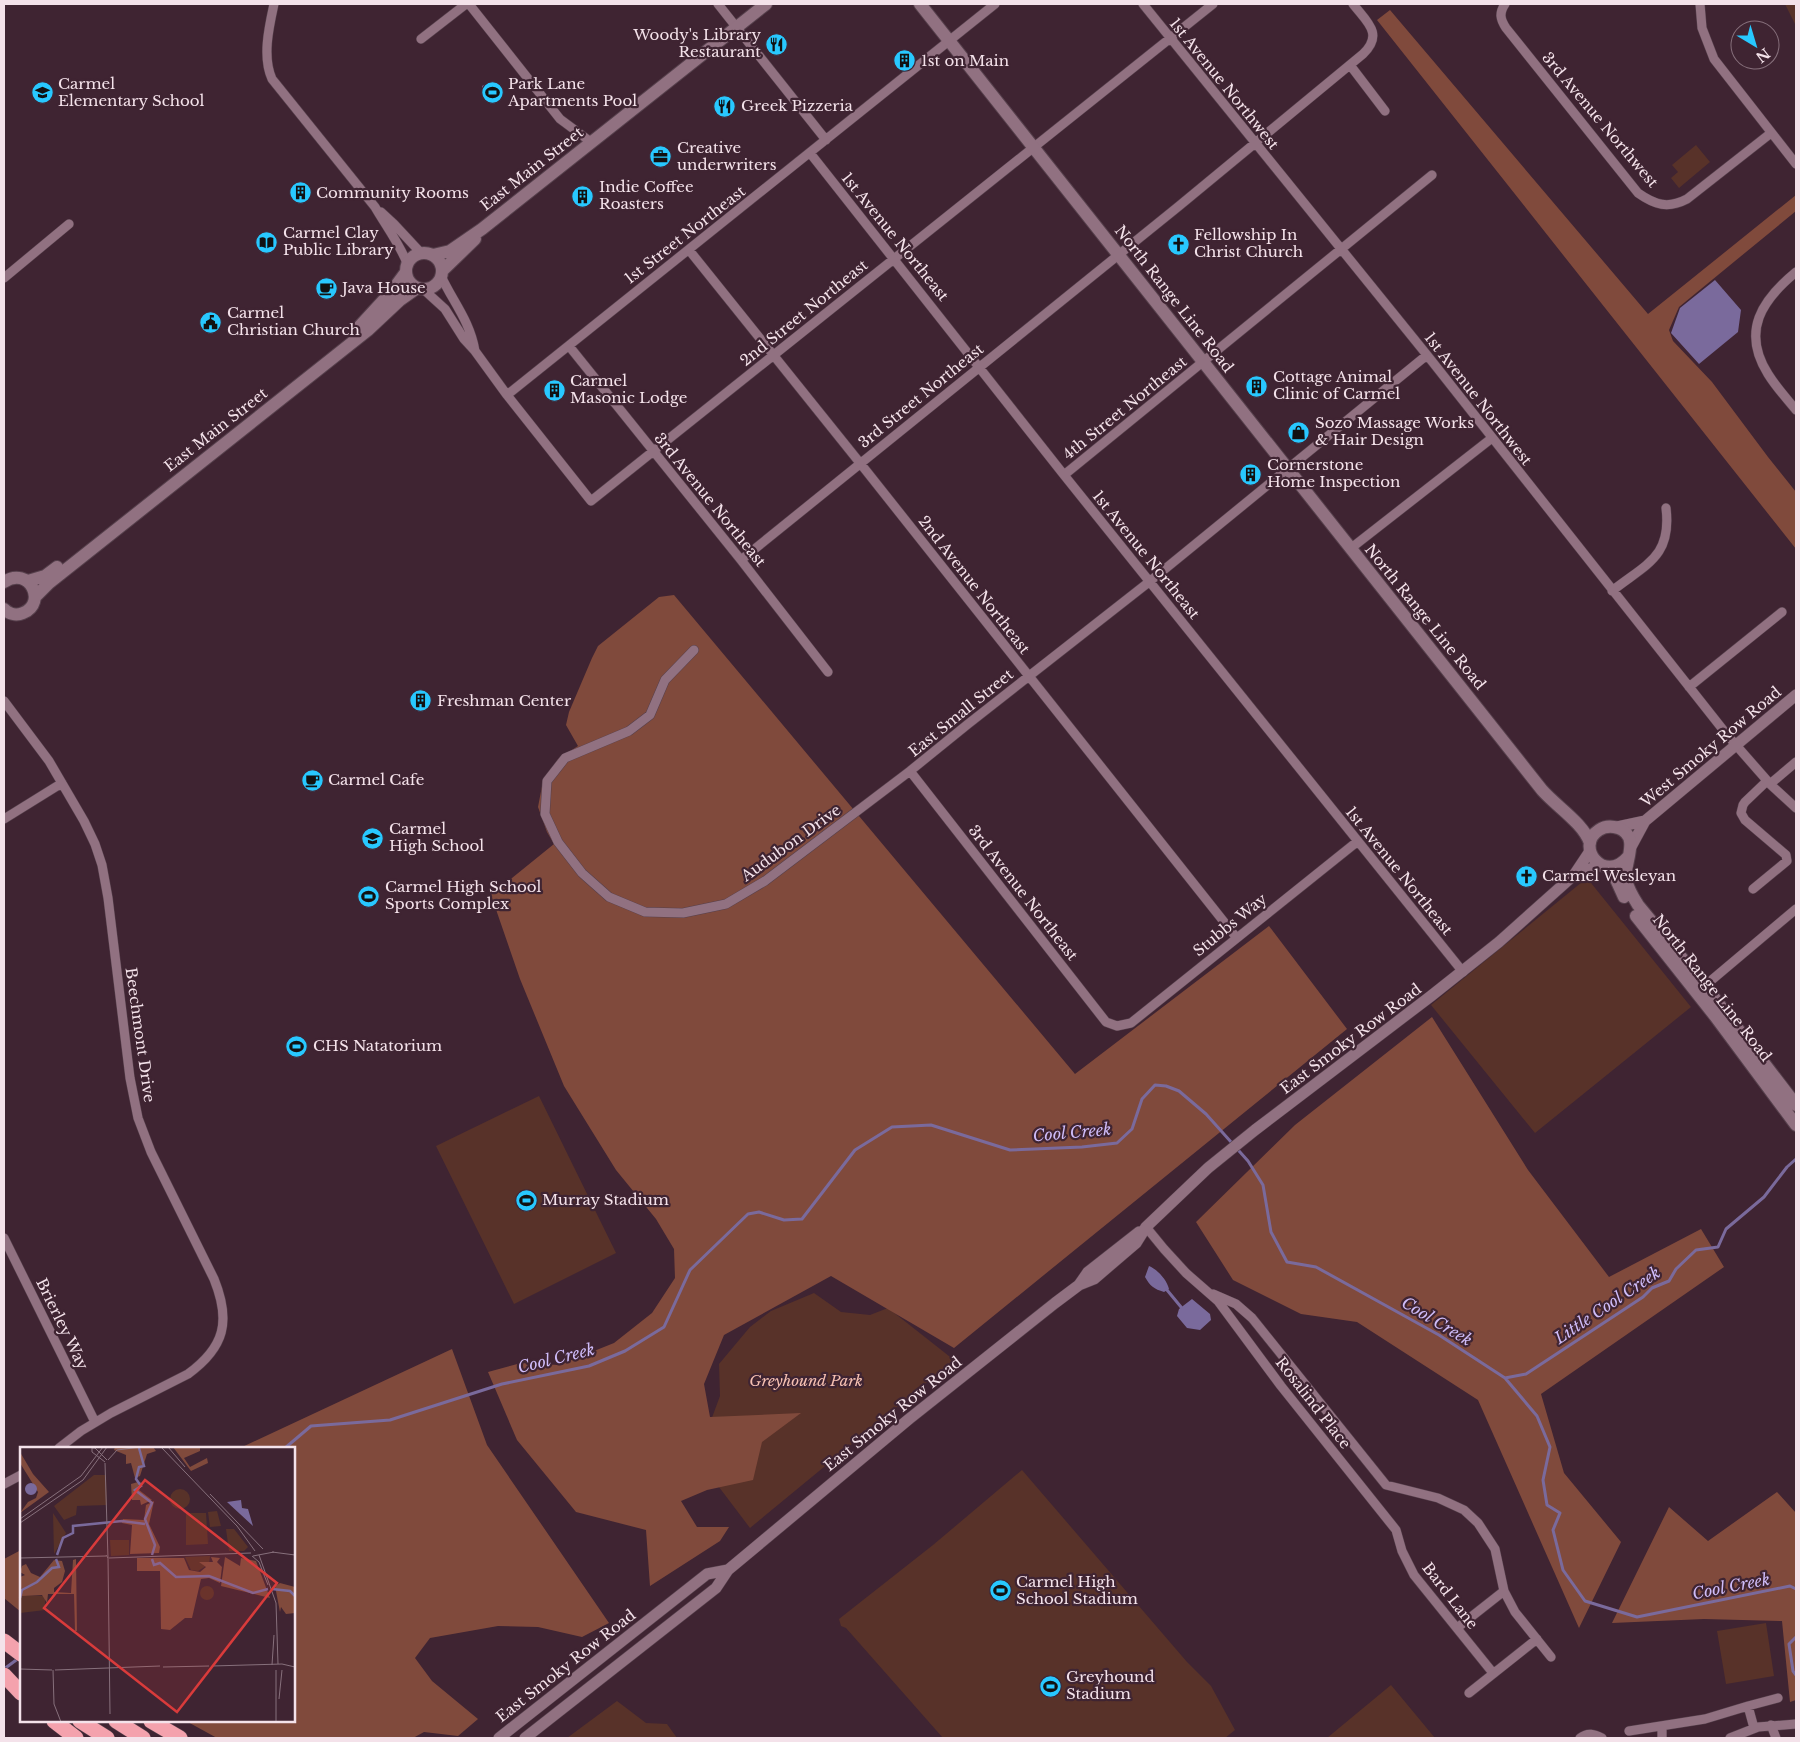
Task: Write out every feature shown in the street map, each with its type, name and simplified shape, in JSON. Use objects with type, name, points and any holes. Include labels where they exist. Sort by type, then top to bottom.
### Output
[{"type":"highway","points":[[4,1635],[20,1642]]},
{"type":"highway","points":[[4,1640],[20,1653]]},
{"type":"highway","points":[[4,1666],[20,1678]]},
{"type":"highway","points":[[4,1675],[20,1692]]},
{"type":"highway","points":[[55,1722],[76,1738]]},
{"type":"highway","points":[[82,1722],[107,1738]]},
{"type":"highway","points":[[118,1722],[144,1738]]},
{"type":"highway","points":[[153,1722],[180,1738]]},
{"type":"main road","name":"East Main Street","points":[[427,254],[450,250],[482,229],[766,4]]},
{"type":"main road","name":"North Range Line Road","points":[[920,4],[1542,790],[1559,808],[1576,820],[1587,835],[1590,847]]},
{"type":"main road","name":"East Main Street","points":[[442,274],[474,241],[482,229]]},
{"type":"main road","points":[[427,254],[441,264],[442,274],[434,286],[420,289],[412,285],[407,278],[407,268],[416,255],[427,254]]},
{"type":"main road","name":"East Main Street","points":[[28,581],[45,576],[364,323],[407,268]]},
{"type":"main road","name":"East Main Street","points":[[5,613],[19,614],[25,612],[33,603],[35,597],[49,584],[368,330],[400,300],[420,289]]},
{"type":"main road","points":[[6,579],[16,577],[28,581],[35,597]]},
{"type":"main road","name":"North Range Line Road","points":[[1576,820],[1604,827]]},
{"type":"main road","points":[[1604,827],[1617,827],[1625,832],[1628,837],[1630,852],[1617,866],[1604,866],[1596,861],[1590,847],[1595,833],[1604,827]]},
{"type":"main road","name":"North Range Line Road","points":[[1630,852],[1626,879],[1633,896],[1796,1125]]},
{"type":"main road","name":"North Range Line Road","points":[[1604,866],[1614,875],[1631,910],[1701,989],[1796,1105]]},
{"type":"street","points":[[274,4],[267,59],[272,79],[375,207],[427,254]]},
{"type":"street","points":[[421,38],[467,4],[560,119],[591,142]]},
{"type":"street","points":[[718,4],[826,140]]},
{"type":"street","name":"1st Street Northeast","points":[[507,395],[995,4]]},
{"type":"street","name":"1st Avenue Northwest","points":[[1143,4],[1254,144],[1427,355],[1612,591],[1736,745],[1768,782],[1796,808]]},
{"type":"street","name":"2nd Street Northeast","points":[[507,395],[591,501],[1213,4]]},
{"type":"street","name":"3rd Street Northeast","points":[[741,560],[1370,48],[1374,39],[1372,30],[1353,4]]},
{"type":"street","points":[[1700,4],[1702,28],[1714,59],[1796,164]]},
{"type":"street","name":"3rd Avenue Northwest","points":[[1503,7],[1501,20],[1506,28],[1638,193],[1653,203],[1662,206],[1671,205],[1687,199],[1771,133]]},
{"type":"street","points":[[1350,65],[1386,111]]},
{"type":"street","name":"1st Avenue Northeast","points":[[810,153],[1149,582],[1463,972]]},
{"type":"street","name":"4th Street Northeast","points":[[1064,475],[1432,175]]},
{"type":"street","points":[[375,207],[388,231],[399,245],[407,268]]},
{"type":"street","points":[[4,278],[69,224]]},
{"type":"street","name":"2nd Avenue Northeast","points":[[689,250],[772,356],[860,462],[1236,938]]},
{"type":"street","points":[[1796,272],[1774,291],[1764,305],[1756,332],[1758,354],[1764,367],[1771,379],[1796,410]]},
{"type":"street","points":[[442,274],[449,294],[460,309],[469,327],[475,351]]},
{"type":"street","points":[[420,289],[444,309],[464,339],[507,395]]},
{"type":"street","name":"3rd Avenue Northeast","points":[[569,346],[741,560],[828,672]]},
{"type":"street","name":"East Small Street","points":[[910,771],[1149,582],[1427,355]]},
{"type":"street","points":[[1350,549],[1492,438]]},
{"type":"street","points":[[1612,591],[1651,560],[1662,548],[1667,536],[1666,508]]},
{"type":"street","points":[[1689,687],[1782,612]]},
{"type":"street","name":"Audubon Drive","points":[[694,650],[665,680],[650,715],[629,731],[565,758],[547,781],[545,814],[558,842],[582,873],[609,897],[645,912],[683,913],[726,904],[765,882],[910,771]]},
{"type":"street","name":"West Smoky Row Road","points":[[1630,852],[1645,821],[1796,695]]},
{"type":"street","name":"Beechmont Drive","points":[[4,701],[49,761],[84,821],[95,844],[102,865],[108,898],[130,1078],[138,1118],[151,1152],[222,1299],[223,1321],[218,1342],[209,1356],[191,1372],[95,1422],[60,1447]]},
{"type":"street","points":[[1753,889],[1787,861],[1786,855],[1745,820],[1741,809],[1745,802],[1768,782],[1796,762]]},
{"type":"street","name":"3rd Avenue Northeast","points":[[910,771],[1106,1022],[1117,1026]]},
{"type":"street","points":[[4,819],[62,783]]},
{"type":"street","name":"West Smoky Row Road","points":[[1617,827],[1645,821]]},
{"type":"street","name":"Stubbs Way","points":[[1117,1026],[1130,1023],[1358,841]]},
{"type":"street","name":"East Smoky Row Road","points":[[525,1738],[716,1588],[728,1570],[923,1408],[1079,1285],[1097,1276],[1136,1243],[1146,1227],[1208,1168],[1463,972],[1511,932],[1574,875],[1590,847]]},
{"type":"street","name":"East Smoky Row Road","points":[[1574,875],[1604,866]]},
{"type":"street","points":[[1701,989],[1796,909]]},
{"type":"street","name":"Rosalind Place","points":[[1146,1227],[1164,1249],[1218,1301],[1281,1386],[1396,1530]]},
{"type":"street","name":"Brierley Way","points":[[4,1238],[95,1422]]},
{"type":"street","name":"Rosalind Place","points":[[1208,1292],[1236,1304],[1252,1318],[1386,1485],[1438,1498],[1464,1510],[1478,1523],[1495,1549],[1504,1591]]},
{"type":"street","points":[[4,1484],[20,1475]]},
{"type":"street","name":"Bard Lane","points":[[1396,1530],[1402,1551],[1414,1575],[1494,1673]]},
{"type":"street","name":"East Smoky Row Road","points":[[499,1738],[707,1574],[728,1570]]},
{"type":"street","points":[[1457,1628],[1504,1591],[1515,1612],[1551,1658]]},
{"type":"street","points":[[1469,1693],[1537,1639]]},
{"type":"street","points":[[1629,1731],[1705,1719],[1778,1698]]},
{"type":"street","points":[[1748,1706],[1754,1728]]},
{"type":"street","points":[[1730,1738],[1754,1728],[1796,1724]]},
{"type":"street","points":[[1771,1725],[1776,1738]]},
{"type":"street","points":[[1662,1726],[1662,1738]]},
{"type":"street","points":[[1580,1738],[1591,1733],[1602,1738]]},
{"type":"green space","points":[[1785,4],[1796,4],[1796,26]]},
{"type":"green space","points":[[1696,145],[1710,162],[1679,188],[1671,178],[1678,172],[1672,165]]},
{"type":"green space","points":[[1587,878],[1691,1007],[1535,1133],[1431,1005]]},
{"type":"green space","name":"Murray Stadium","points":[[539,1096],[616,1253],[514,1304],[436,1146]]},
{"type":"green space","name":"Greyhound Park","points":[[814,1293],[841,1312],[870,1315],[888,1308],[954,1360],[750,1528],[697,1458],[720,1396],[719,1364],[750,1327],[771,1311]]},
{"type":"green space","name":"Carmel High School Stadium","points":[[1022,1470],[1187,1662],[1211,1686],[1235,1730],[1225,1738],[943,1738],[846,1628],[841,1626],[839,1619],[933,1545]]},
{"type":"green space","points":[[1766,1623],[1774,1676],[1726,1684],[1717,1631]]},
{"type":"green space","points":[[1391,1685],[1435,1738],[1327,1738]]},
{"type":"green space","points":[[617,1701],[646,1723],[667,1724],[677,1738],[567,1738]]},
{"type":"shaded area","points":[[1390,10],[1648,314],[1796,195],[1796,211],[1679,307],[1669,330],[1673,341],[1712,382],[1796,492],[1796,549],[1377,20]]},
{"type":"shaded area","name":"Park Lane Apartments Pool","points":[[484,85],[492,89],[495,86],[502,94],[500,99],[496,101],[489,100],[483,92],[482,86]]},
{"type":"shaded area","points":[[1715,280],[1741,310],[1738,332],[1699,364],[1671,333],[1680,308]]},
{"type":"shaded area","points":[[674,595],[1075,1074],[1269,926],[1347,1029],[954,1348],[831,1276],[724,1335],[704,1384],[710,1417],[801,1413],[762,1442],[753,1480],[707,1490],[681,1501],[697,1527],[729,1527],[720,1541],[650,1586],[646,1530],[576,1512],[517,1440],[488,1372],[521,1363],[559,1365],[614,1343],[652,1313],[675,1278],[674,1249],[656,1219],[616,1170],[564,1086],[520,979],[491,895],[554,844],[547,832],[538,807],[543,781],[558,759],[578,746],[566,725],[569,712],[598,646],[659,597]]},
{"type":"shaded area","points":[[1432,1017],[1528,1170],[1609,1277],[1701,1229],[1724,1267],[1541,1394],[1564,1473],[1621,1542],[1579,1628],[1478,1400],[1357,1322],[1301,1314],[1233,1280],[1196,1222],[1295,1125]]},
{"type":"shaded area","points":[[1149,1266],[1161,1275],[1169,1289],[1164,1292],[1151,1285],[1145,1277]]},
{"type":"shaded area","points":[[1192,1299],[1210,1314],[1211,1320],[1200,1330],[1187,1328],[1177,1316],[1179,1309]]},
{"type":"shaded area","points":[[452,1349],[487,1445],[609,1623],[582,1637],[538,1627],[498,1626],[430,1638],[415,1658],[432,1681],[478,1719],[458,1736],[424,1732],[413,1738],[217,1738],[188,1722],[295,1722],[295,1447],[242,1447]]},
{"type":"shaded area","points":[[1777,1492],[1796,1513],[1796,1700],[1790,1702],[1782,1621],[1704,1619],[1612,1623],[1669,1507],[1708,1541]]},
{"type":"shaded area","points":[[20,1551],[20,1611],[4,1598],[4,1559]]},
{"type":"waterway","name":"Cool Creek","points":[[286,1447],[311,1426],[390,1420],[502,1384],[589,1366],[625,1351],[664,1327],[690,1270],[748,1214],[759,1212],[784,1220],[802,1219],[855,1150],[892,1127],[931,1125],[1010,1150],[1082,1147],[1117,1143],[1132,1129],[1142,1099],[1155,1085],[1166,1086],[1179,1091],[1206,1114],[1248,1161],[1263,1185],[1271,1232],[1287,1262],[1316,1267],[1439,1335],[1505,1378],[1537,1416],[1550,1447],[1543,1480],[1547,1505],[1560,1513],[1553,1530],[1563,1570],[1585,1601],[1637,1617],[1790,1586],[1796,1589]]},
{"type":"waterway","name":"Little Cool Creek","points":[[1505,1378],[1526,1374],[1643,1297],[1652,1288],[1669,1281],[1676,1269],[1696,1250],[1718,1247],[1726,1229],[1764,1197],[1787,1167],[1796,1159]]},
{"type":"waterway","points":[[1167,1290],[1181,1307]]},
{"type":"waterway","name":"Cool Creek","points":[[1796,1637],[1789,1644],[1793,1671],[1796,1675]]},
{"type":"waterway","name":"Cool Creek","points":[[4,1669],[19,1658]]},
{"type":"place","name":"Woody's Library Restaurant","points":[[777,44]]},
{"type":"place","name":"1st on Main","points":[[905,61]]},
{"type":"place","name":"Carmel Elementary School","points":[[42,93]]},
{"type":"place","name":"Park Lane Apartments Pool","points":[[492,93]]},
{"type":"place","name":"Greek Pizzeria","points":[[725,106]]},
{"type":"place","name":"Creative underwriters","points":[[661,157]]},
{"type":"place","name":"Community Rooms","points":[[300,193]]},
{"type":"place","name":"Indie Coffee Roasters","points":[[583,196]]},
{"type":"place","name":"Carmel Clay Public Library","points":[[267,242]]},
{"type":"place","name":"Fellowship In Christ Church","points":[[1178,244]]},
{"type":"place","name":"Java House","points":[[326,288]]},
{"type":"place","name":"Carmel Christian Church","points":[[211,322]]},
{"type":"place","name":"Cottage Animal Clinic of Carmel","points":[[1257,386]]},
{"type":"place","name":"Carmel Masonic Lodge","points":[[554,390]]},
{"type":"place","name":"Sozo Massage Works & Hair Design","points":[[1299,432]]},
{"type":"place","name":"Cornerstone Home Inspection","points":[[1251,474]]},
{"type":"place","name":"Freshman Center","points":[[421,701]]},
{"type":"place","name":"Carmel Cafe","points":[[312,780]]},
{"type":"place","name":"Carmel High School","points":[[373,838]]},
{"type":"place","name":"Carmel Wesleyan","points":[[1526,876]]},
{"type":"place","name":"Carmel High School Sports Complex","points":[[369,896]]},
{"type":"place","name":"CHS Natatorium","points":[[297,1046]]},
{"type":"place","name":"Murray Stadium","points":[[526,1200]]},
{"type":"place","name":"Carmel High School Stadium","points":[[1000,1591]]},
{"type":"place","name":"Greyhound Stadium","points":[[1050,1686]]}]
